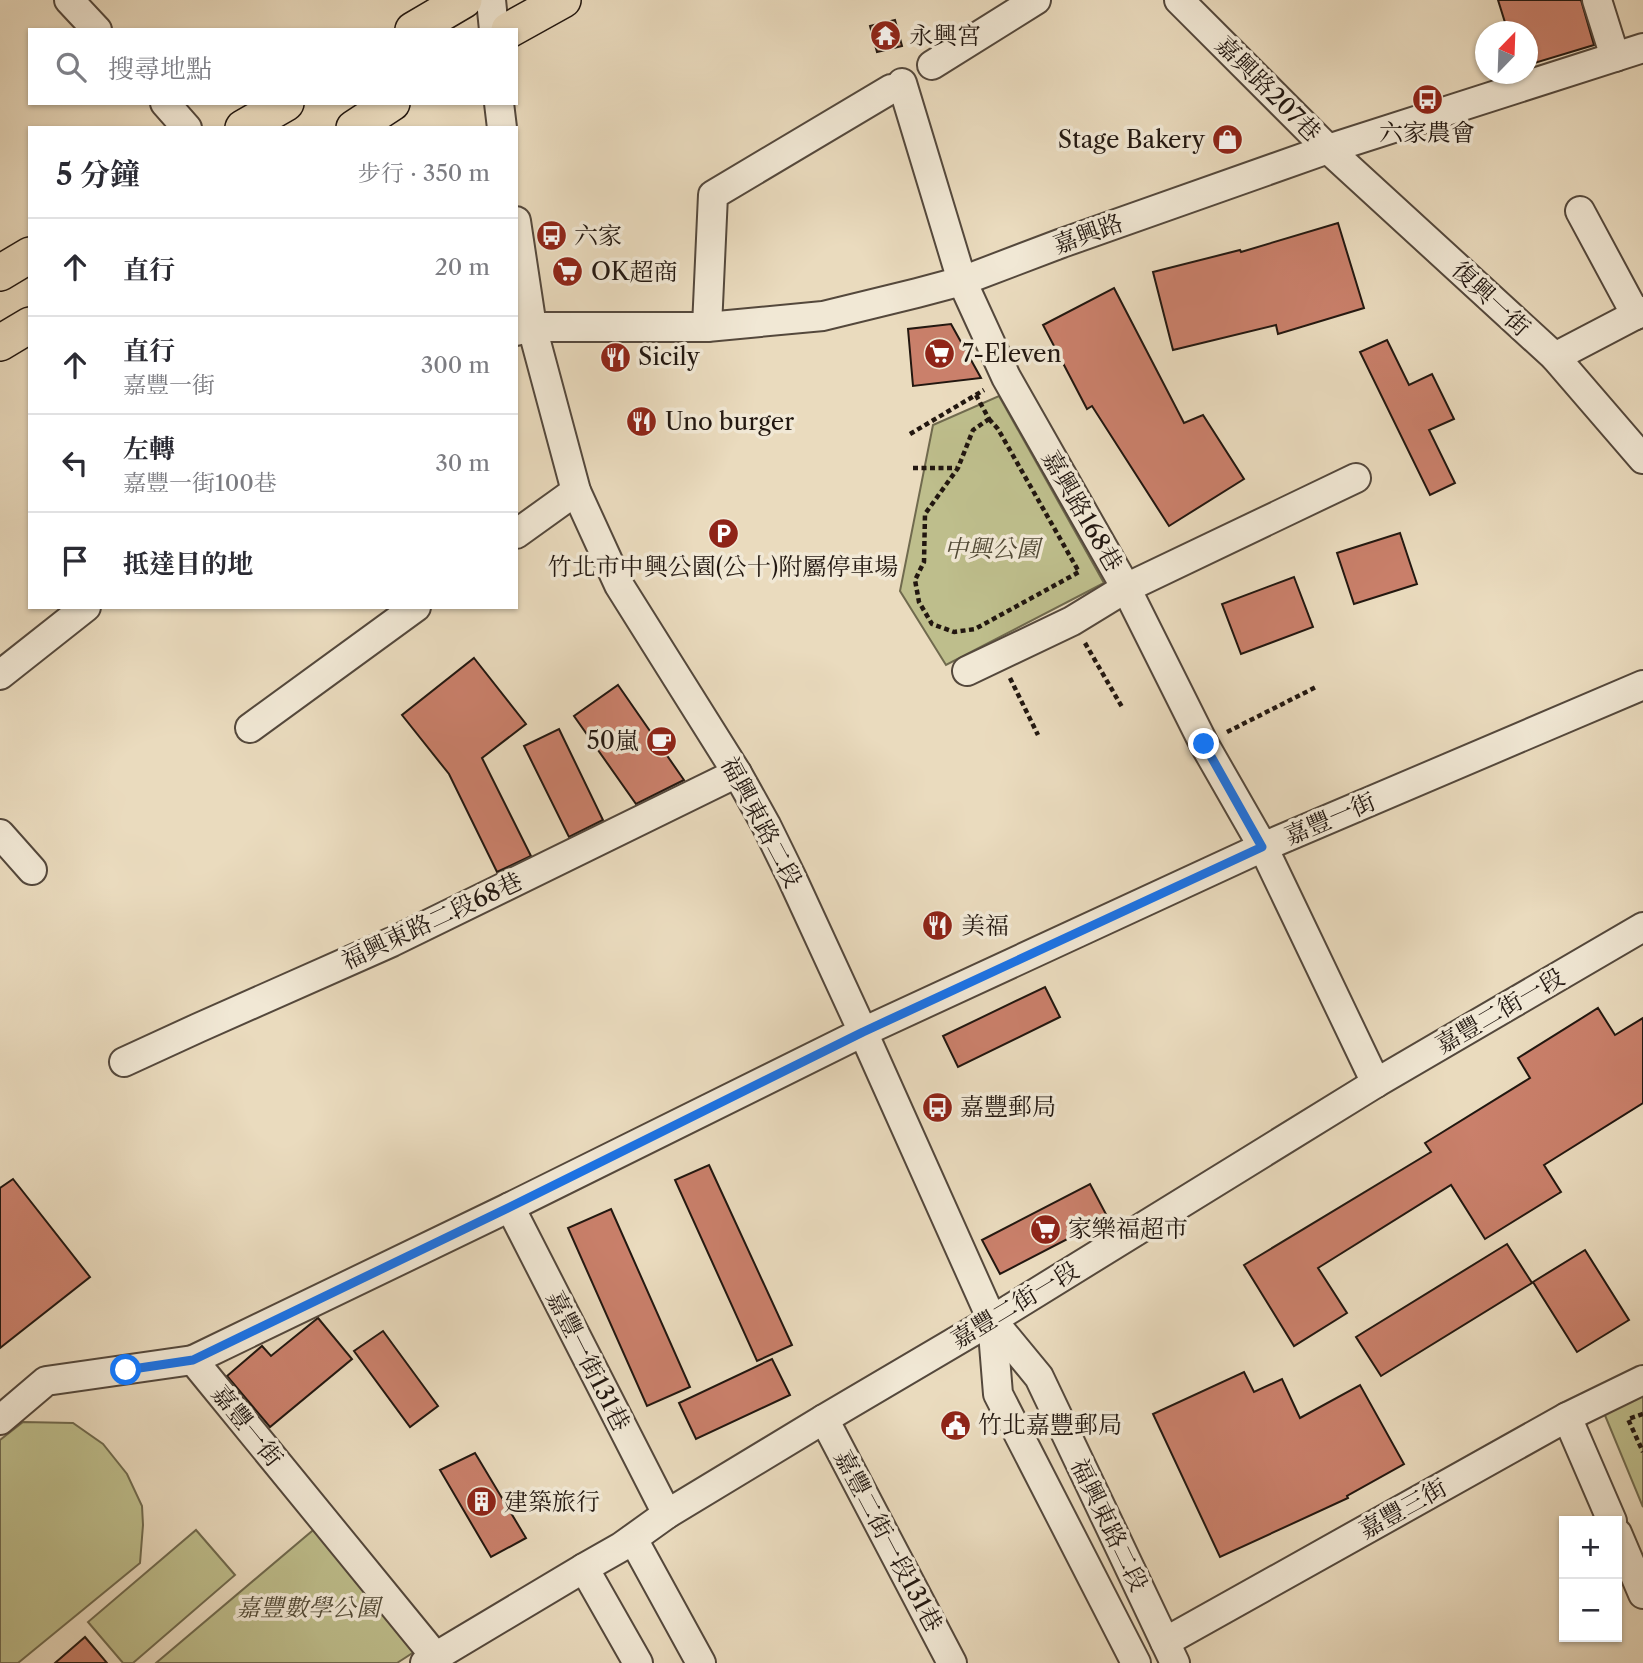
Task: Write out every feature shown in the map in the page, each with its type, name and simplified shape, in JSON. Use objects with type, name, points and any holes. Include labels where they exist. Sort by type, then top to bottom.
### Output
[{"type":"main road","points":[[416,28],[464,0]]},
{"type":"main road","points":[[513,28],[563,0]]},
{"type":"main road","points":[[246,126],[283,105]]},
{"type":"main road","points":[[357,126],[389,105]]},
{"type":"main road","points":[[0,273],[28,256]]},
{"type":"main road","points":[[0,343],[28,326]]},
{"type":"street","points":[[69,0],[95,28]]},
{"type":"street","points":[[491,0],[494,28]]},
{"type":"street","points":[[932,65],[1036,0]]},
{"type":"street","name":"嘉興路207巷","points":[[1179,0],[1328,149]]},
{"type":"street","points":[[1597,0],[1615,57]]},
{"type":"street","name":"嘉興路","points":[[524,329],[708,327],[823,316],[962,281],[1075,238],[1328,149],[1643,48]]},
{"type":"street","name":"嘉興路168巷","points":[[708,327],[712,195],[896,86],[962,281],[1006,377],[1126,588],[1356,478]]},
{"type":"street","points":[[167,105],[185,126]]},
{"type":"street","points":[[499,105],[502,126]]},
{"type":"street","name":"復興一街","points":[[1328,149],[1555,358],[1643,459]]},
{"type":"street","points":[[1555,358],[1639,313],[1580,211]]},
{"type":"street","name":"福興東路二段","points":[[518,248],[524,329],[576,491],[619,585],[737,773],[766,825],[863,1032],[992,1320],[1039,1377],[1170,1653]]},
{"type":"street","points":[[518,533],[576,491]]},
{"type":"street","points":[[967,671],[1072,621],[1126,588],[1204,744],[1262,847],[1376,1083]]},
{"type":"street","points":[[0,675],[83,609]]},
{"type":"street","points":[[250,728],[413,609]]},
{"type":"street","name":"嘉豐一街","points":[[430,1660],[193,1360],[863,1032],[1262,847],[1643,685]]},
{"type":"street","name":"福興東路二段68巷","points":[[124,1062],[392,942],[737,773]]},
{"type":"street","points":[[0,834],[32,870]]},
{"type":"street","name":"嘉豐二街一段","points":[[430,1660],[627,1543],[667,1514],[992,1320],[1376,1083],[1643,927]]},
{"type":"street","name":"嘉豐一街131巷","points":[[510,1207],[667,1514]]},
{"type":"street","name":"福興東路二段","points":[[992,1320],[998,1394],[1136,1663]]},
{"type":"street","points":[[0,1420],[46,1381],[193,1360]]},
{"type":"street","name":"嘉豐三街","points":[[1170,1653],[1567,1418],[1643,1380]]},
{"type":"street","points":[[1567,1418],[1610,1516]]},
{"type":"street","name":"嘉豐二街一段131巷","points":[[824,1419],[952,1663]]},
{"type":"street","points":[[627,1543],[683,1663]]},
{"type":"street","points":[[627,1543],[701,1663]]},
{"type":"street","points":[[1622,1544],[1643,1594]]},
{"type":"street","points":[[584,1568],[638,1663]]},
{"type":"path","points":[[910,434],[1006,377]]},
{"type":"path","points":[[976,395],[1079,572],[975,629],[954,632],[932,624],[919,601],[915,580],[924,562],[925,514],[958,468],[973,430],[989,419]]},
{"type":"path","points":[[913,468],[958,468]]},
{"type":"path","points":[[1072,621],[1122,707]]},
{"type":"path","points":[[999,656],[1038,735]]},
{"type":"path","points":[[1204,744],[1316,687]]},
{"type":"path","points":[[1643,1414],[1628,1419],[1643,1452]]},
{"type":"green space","name":"中興公園","points":[[999,396],[1104,583],[946,665],[900,591],[933,425]]},
{"type":"green space","points":[[1643,1395],[1643,1507],[1604,1413]]},
{"type":"green space","points":[[23,1422],[73,1423],[103,1444],[127,1474],[142,1506],[140,1563],[18,1663],[0,1663],[0,1440]]},
{"type":"green space","name":"嘉豐數學公園","points":[[318,1526],[414,1652],[397,1663],[156,1663]]},
{"type":"green space","points":[[196,1530],[235,1575],[133,1663],[123,1663],[88,1622]]},
{"type":"building","points":[[1498,0],[1581,0],[1594,45],[1538,62],[1538,21],[1505,21]]},
{"type":"building","name":"永興宮","points":[[895,20],[902,46],[877,52],[870,26]]},
{"type":"building","points":[[1338,223],[1364,308],[1278,334],[1276,325],[1173,350],[1153,272],[1240,250],[1241,252]]},
{"type":"building","points":[[1114,288],[1184,423],[1203,415],[1244,479],[1169,526],[1092,406],[1087,409],[1043,325]]},
{"type":"building","name":"7-Eleven","points":[[951,324],[981,378],[913,386],[908,329]]},
{"type":"building","points":[[1387,340],[1409,385],[1432,374],[1454,419],[1429,430],[1455,483],[1430,495],[1360,352]]},
{"type":"building","points":[[1400,533],[1417,584],[1354,604],[1337,553]]},
{"type":"building","points":[[1294,577],[1313,627],[1241,654],[1222,604]]},
{"type":"building","points":[[474,658],[526,724],[482,758],[531,856],[497,872],[449,774],[402,715]]},
{"type":"building","points":[[618,685],[684,780],[636,804],[574,716]]},
{"type":"building","points":[[559,729],[603,820],[569,837],[524,746]]},
{"type":"building","points":[[1045,987],[1060,1017],[958,1067],[943,1036]]},
{"type":"building","points":[[1598,1008],[1615,1035],[1643,1018],[1643,1103],[1544,1165],[1561,1192],[1485,1239],[1451,1185],[1318,1268],[1347,1313],[1294,1346],[1244,1265],[1431,1152],[1425,1143],[1530,1078],[1518,1058]]},
{"type":"building","points":[[709,1165],[792,1345],[757,1361],[675,1180]]},
{"type":"building","points":[[13,1179],[90,1277],[0,1348],[0,1188]]},
{"type":"building","name":"家樂福超市","points":[[1090,1184],[1108,1218],[1000,1274],[982,1240]]},
{"type":"building","points":[[611,1209],[690,1387],[647,1406],[568,1228]]},
{"type":"building","points":[[1507,1244],[1532,1283],[1381,1376],[1356,1337]]},
{"type":"building","points":[[1585,1250],[1629,1320],[1577,1352],[1533,1282]]},
{"type":"building","points":[[318,1318],[352,1359],[270,1427],[227,1376],[262,1346],[271,1356]]},
{"type":"building","points":[[383,1331],[438,1406],[410,1427],[354,1351]]},
{"type":"building","points":[[772,1359],[790,1395],[696,1439],[679,1403]]},
{"type":"building","points":[[1244,1372],[1254,1392],[1282,1379],[1300,1418],[1360,1385],[1404,1464],[1347,1496],[1348,1498],[1220,1557],[1153,1414]]},
{"type":"building","name":"建築旅行","points":[[475,1453],[526,1538],[491,1557],[440,1470]]},
{"type":"building","points":[[85,1637],[107,1663],[55,1663]]},
{"type":"place","name":"永興宮","points":[[886,36]]},
{"type":"place","name":"六家農會","points":[[1427,99]]},
{"type":"place","name":"Stage Bakery","points":[[1228,140]]},
{"type":"place","name":"六家","points":[[551,236]]},
{"type":"place","name":"OK超商","points":[[568,272]]},
{"type":"place","name":"7-Eleven","points":[[939,354]]},
{"type":"place","name":"Sicily","points":[[615,357]]},
{"type":"place","name":"Uno burger","points":[[642,422]]},
{"type":"place","name":"竹北市中興公園(公十)附屬停車場","points":[[723,533]]},
{"type":"place","name":"50嵐","points":[[662,741]]},
{"type":"place","name":"美福","points":[[938,926]]},
{"type":"place","name":"嘉豐郵局","points":[[937,1107]]},
{"type":"place","name":"家樂福超市","points":[[1045,1229]]},
{"type":"place","name":"竹北嘉豐郵局","points":[[955,1425]]},
{"type":"place","name":"建築旅行","points":[[481,1502]]},
{"type":"route","points":[[126,1370],[193,1360],[863,1032],[1262,847],[1204,744]]}]
